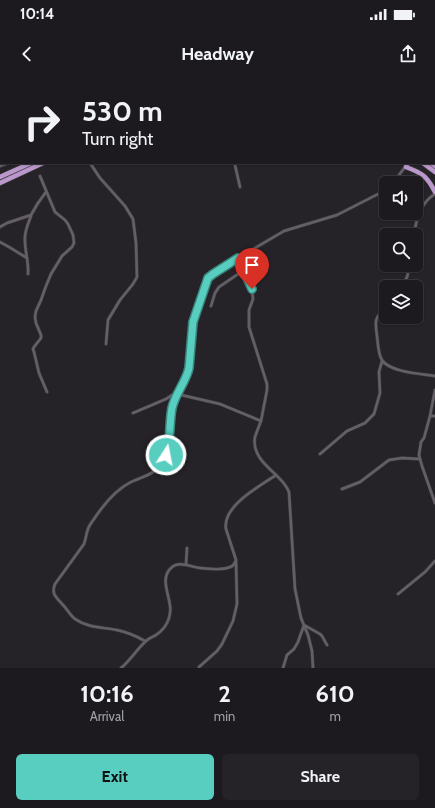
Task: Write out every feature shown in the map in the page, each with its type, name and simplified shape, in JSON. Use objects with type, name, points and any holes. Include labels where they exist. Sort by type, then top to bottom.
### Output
[{"type":"highway","points":[[0,177],[29,164]]},
{"type":"highway","points":[[0,183],[41,164]]},
{"type":"highway","points":[[424,164],[435,172]]},
{"type":"highway","points":[[406,165],[424,176],[429,181],[435,193]]},
{"type":"street","points":[[91,164],[100,178],[125,206],[133,219],[136,243],[137,277],[120,300],[108,320],[106,344]]},
{"type":"street","points":[[236,164],[240,187]]},
{"type":"street","points":[[397,176],[406,165]]},
{"type":"street","points":[[40,176],[55,212],[68,224],[74,240],[72,247],[62,256],[51,274],[36,311],[36,323],[41,338],[34,347],[34,352],[39,373],[47,392]]},
{"type":"street","points":[[28,274],[28,259],[24,241],[25,233],[31,215],[46,192]]},
{"type":"street","points":[[145,641],[136,636],[120,631],[87,625],[81,622],[75,618],[57,599],[53,589],[84,544],[88,528],[110,498],[122,486],[151,473],[161,465],[168,450],[172,408],[177,394],[188,373],[193,322],[208,278],[238,258],[284,231],[337,215],[379,193]]},
{"type":"street","points":[[415,228],[420,210],[426,201],[435,193]]},
{"type":"street","points":[[0,228],[31,215]]},
{"type":"street","points":[[0,242],[28,259]]},
{"type":"street","points":[[238,258],[252,289],[253,300],[249,310],[249,327],[267,384],[267,390],[256,436],[256,450],[264,464],[286,485],[289,495],[295,589],[301,618],[312,650],[313,668]]},
{"type":"street","points":[[211,306],[219,286],[244,270]]},
{"type":"street","points":[[320,454],[347,432],[365,423],[374,414],[380,393],[379,372],[382,361],[379,350],[376,322],[379,314]]},
{"type":"street","points":[[382,361],[395,369],[435,376]]},
{"type":"street","points":[[435,390],[430,416],[424,438],[421,442],[419,455],[435,502]]},
{"type":"street","points":[[133,413],[177,394],[220,404],[260,421]]},
{"type":"street","points":[[430,416],[435,416]]},
{"type":"street","points":[[342,489],[360,482],[389,460],[402,458],[420,460]]},
{"type":"street","points":[[199,667],[222,644],[233,621],[237,604],[236,560],[226,529],[225,524],[227,518],[237,503],[276,475]]},
{"type":"street","points":[[186,548],[186,565]]},
{"type":"street","points":[[121,668],[145,641],[156,635],[166,625],[169,617],[170,605],[165,584],[169,569],[178,564],[199,568],[230,568],[234,565],[236,560]]},
{"type":"street","points":[[398,594],[425,572],[435,561]]},
{"type":"street","points":[[304,625],[320,634],[324,638],[327,645]]},
{"type":"street","points":[[283,668],[287,655],[294,649],[298,642],[304,625]]},
{"type":"route","points":[[166,455],[169,443],[172,408],[179,389],[188,373],[193,322],[208,278],[238,258],[252,289]]}]
